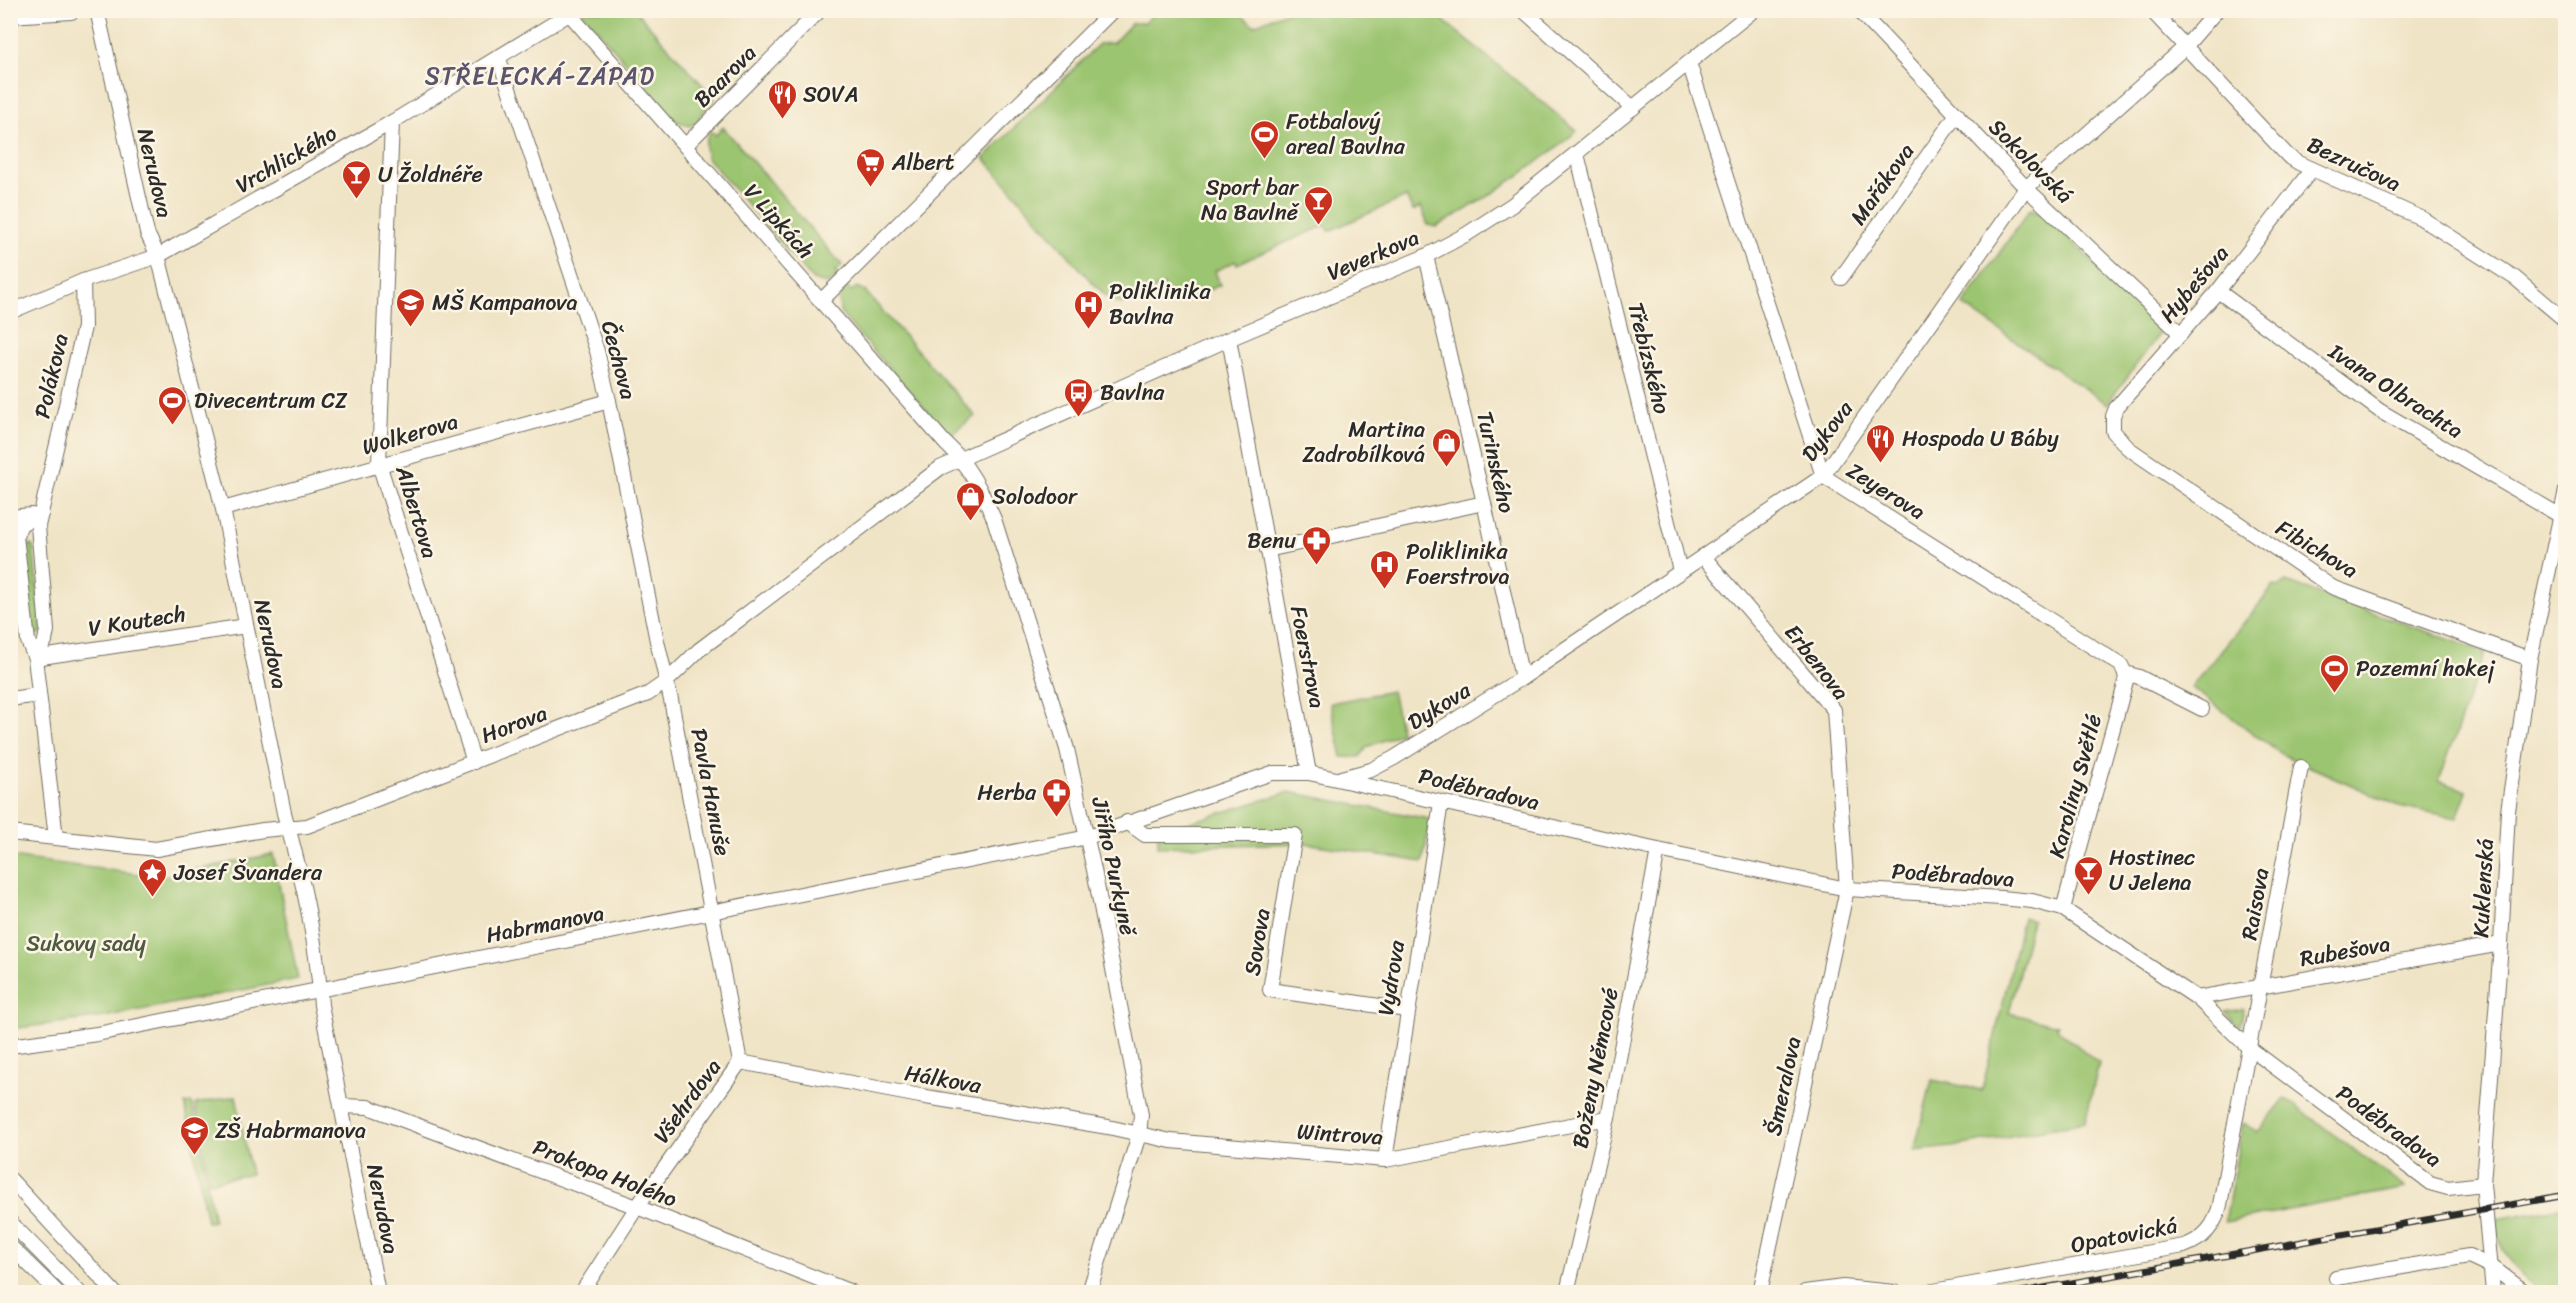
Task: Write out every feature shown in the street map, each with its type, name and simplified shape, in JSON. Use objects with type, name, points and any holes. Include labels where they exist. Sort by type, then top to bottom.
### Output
[{"type":"main road","points":[[10,14],[71,10]]},
{"type":"street","name":"Nerudova","points":[[97,10],[147,233],[158,256],[223,509],[288,828],[295,847],[341,1106],[378,1293]]},
{"type":"street","name":"Baarova","points":[[685,146],[820,10]]},
{"type":"street","points":[[821,301],[1113,10]]},
{"type":"street","points":[[1523,10],[1633,108]]},
{"type":"street","name":"Veverkova","points":[[962,458],[1229,339],[1426,256],[1467,234],[1512,205],[1754,10]]},
{"type":"street","name":"Sokolovská","points":[[1858,10],[2026,188],[2181,334]]},
{"type":"street","name":"Bezručova","points":[[2151,10],[2288,156],[2421,218],[2515,278],[2565,321]]},
{"type":"street","name":"Dykova","points":[[1339,779],[1371,770],[1394,758],[1522,678],[1823,476],[2026,188],[2185,47],[2217,10]]},
{"type":"street","name":"Vrchlického","points":[[10,312],[83,281],[158,256],[499,59],[568,12]]},
{"type":"street","name":"V Lipkách","points":[[568,12],[945,443],[962,458]]},
{"type":"street","name":"Čechova","points":[[499,59],[597,351],[667,681]]},
{"type":"street","name":"Zeyerova","points":[[1689,63],[1823,476],[2121,665],[2125,673],[2139,677],[2202,709]]},
{"type":"street","name":"Mařákova","points":[[1841,278],[1957,114]]},
{"type":"street","name":"Albertova","points":[[392,122],[379,464],[474,762]]},
{"type":"street","name":"Třebízského","points":[[1577,154],[1680,571]]},
{"type":"street","name":"Hybešova","points":[[2112,426],[2116,408],[2218,291],[2312,169]]},
{"type":"street","name":"Turinského","points":[[1426,256],[1522,678]]},
{"type":"street","name":"Polákova","points":[[40,514],[84,327],[83,281]]},
{"type":"street","name":"Ivana Olbrachta","points":[[2218,291],[2380,411],[2559,515]]},
{"type":"street","name":"Foerstrova","points":[[1229,339],[1309,773]]},
{"type":"street","name":"Wolkerova","points":[[223,509],[609,401]]},
{"type":"street","name":"Fibichova","points":[[2112,426],[2115,436],[2128,448],[2332,587],[2530,659]]},
{"type":"street","name":"Horova","points":[[10,833],[156,849],[263,830],[312,825],[648,694],[667,681],[708,643],[940,468],[962,458]]},
{"type":"street","name":"Jiřího Purkyně","points":[[962,458],[979,485],[994,519],[1067,749],[1088,837],[1141,1115],[1139,1135],[1089,1293]]},
{"type":"street","name":"Kuklenská","points":[[2493,1293],[2483,1184],[2501,944],[2508,811],[2530,659],[2565,490]]},
{"type":"street","points":[[1267,550],[1484,503]]},
{"type":"street","points":[[10,518],[40,514]]},
{"type":"street","points":[[40,514],[21,524],[16,536],[28,641],[35,658],[56,838]]},
{"type":"street","points":[[35,658],[45,641],[47,630],[38,536],[40,514]]},
{"type":"street","name":"Erbenova","points":[[1703,556],[1834,710],[1847,889]]},
{"type":"street","name":"V Koutech","points":[[35,658],[246,626]]},
{"type":"street","name":"Karoliny Světlé","points":[[2063,909],[2126,681],[2125,673]]},
{"type":"street","name":"Pavla Hanuše","points":[[667,681],[712,911]]},
{"type":"street","points":[[10,699],[38,695]]},
{"type":"street","name":"Raisova","points":[[2248,1047],[2262,987],[2301,767]]},
{"type":"street","name":"Poděbradova","points":[[1127,822],[1272,773],[1309,773],[1847,889],[2001,898],[2032,901],[2063,909],[2197,998],[2248,1047],[2435,1186],[2448,1188],[2483,1184]]},
{"type":"street","name":"Vydrova","points":[[1385,1161],[1441,803]]},
{"type":"street","name":"Habrmanova","points":[[10,1046],[97,1034],[1088,837],[1127,822]]},
{"type":"street","name":"Sovova","points":[[1127,822],[1145,835],[1295,835],[1270,990],[1407,1010]]},
{"type":"street","name":"Boženy Němcové","points":[[1568,1293],[1608,1118],[1658,850]]},
{"type":"street","name":"Šmeralova","points":[[1760,1293],[1847,889]]},
{"type":"street","name":"Všehrdova","points":[[582,1293],[637,1207],[740,1062],[712,911]]},
{"type":"street","name":"Rubešova","points":[[2197,998],[2501,944]]},
{"type":"street","name":"Opatovická","points":[[1928,1293],[2184,1246],[2202,1237],[2211,1228],[2217,1215],[2248,1047]]},
{"type":"street","name":"Hálkova","points":[[740,1062],[920,1096],[1108,1127],[1139,1135]]},
{"type":"street","name":"Prokopa Holého","points":[[341,1106],[368,1107],[637,1207],[851,1293]]},
{"type":"street","name":"Wintrova","points":[[1139,1135],[1171,1141],[1385,1161],[1608,1118]]},
{"type":"street","points":[[10,1179],[114,1293]]},
{"type":"street","points":[[10,1222],[79,1293]]},
{"type":"street","points":[[10,1246],[57,1293]]},
{"type":"street","points":[[2337,1278],[2469,1256],[2492,1267],[2525,1293]]},
{"type":"street","points":[[1805,1293],[1843,1287],[1894,1293]]},
{"type":"green space","points":[[581,11],[636,11],[715,99],[699,117],[702,121],[689,126],[676,121]]},
{"type":"green space","name":"Fotbalový areal Bavlna","points":[[1156,11],[1236,11],[1254,25],[1288,11],[1432,11],[1577,131],[1509,182],[1436,227],[1428,225],[1421,207],[1413,211],[1406,197],[1329,231],[1326,225],[1237,264],[1236,261],[1215,271],[1220,285],[1173,305],[1163,285],[1121,304],[1109,299],[1089,279],[984,158],[1099,44],[1113,43],[1132,23],[1144,23]]},
{"type":"green space","points":[[723,127],[842,265],[835,272],[839,277],[826,284],[813,280],[707,158],[705,147],[707,137],[711,131],[716,135]]},
{"type":"green space","points":[[2030,209],[2042,213],[2163,329],[2107,404],[1963,305]]},
{"type":"green space","points":[[847,287],[852,291],[857,287],[865,291],[975,416],[949,436],[840,313],[839,296]]},
{"type":"green space","points":[[27,544],[33,546],[42,632],[36,635],[30,633],[21,547]]},
{"type":"green space","name":"Pozemní hokej","points":[[2286,582],[2485,652],[2439,781],[2467,791],[2457,818],[2399,806],[2281,754],[2191,687],[2274,586],[2278,587]]},
{"type":"green space","points":[[1392,691],[1401,733],[1367,747],[1360,757],[1342,757],[1330,703]]},
{"type":"green space","points":[[1289,792],[1430,819],[1423,862],[1305,843],[1158,847],[1158,832]]},
{"type":"green space","name":"Sukovy sady","points":[[273,854],[298,979],[104,1017],[11,1029],[11,857],[161,877]]},
{"type":"green space","points":[[2023,917],[2032,920],[2009,1013],[2058,1025],[2057,1029],[2099,1063],[2085,1122],[1952,1147],[1914,1151],[1932,1080],[1982,1090]]},
{"type":"green space","points":[[2244,1009],[2240,1027],[2225,1012]]},
{"type":"green space","points":[[236,1096],[251,1174],[209,1182],[195,1104]]},
{"type":"green space","points":[[2285,1098],[2405,1188],[2225,1222],[2243,1122],[2257,1133]]},
{"type":"green space","points":[[192,1103],[214,1221],[207,1222],[185,1104]]},
{"type":"green space","points":[[2565,1207],[2565,1292],[2541,1292],[2524,1278],[2502,1250],[2495,1219]]},
{"type":"railway","points":[[2021,1292],[2566,1195]]},
{"type":"place","name":"SOVA","points":[[782,120]]},
{"type":"place","name":"Fotbalový areal Bavlna","points":[[1265,160]]},
{"type":"place","name":"Albert","points":[[871,188]]},
{"type":"place","name":"U Žoldnéře","points":[[357,200]]},
{"type":"place","name":"Sport bar Na Bavlně","points":[[1319,226]]},
{"type":"place","name":"MŠ Kampanova","points":[[411,328]]},
{"type":"place","name":"Poliklinika Bavlna","points":[[1088,330]]},
{"type":"place","name":"Bavlna","points":[[1079,418]]},
{"type":"place","name":"Divecentrum CZ","points":[[173,426]]},
{"type":"place","name":"Hospoda U Báby","points":[[1881,464]]},
{"type":"place","name":"Martina Zadrobílková","points":[[1446,468]]},
{"type":"place","name":"Solodoor","points":[[971,522]]},
{"type":"place","name":"Benu","points":[[1317,566]]},
{"type":"place","name":"Poliklinika Foerstrova","points":[[1385,590]]},
{"type":"place","name":"Pozemní hokej","points":[[2335,694]]},
{"type":"place","name":"Herba","points":[[1057,818]]},
{"type":"place","name":"Hostinec U Jelena","points":[[2088,896]]},
{"type":"place","name":"Josef Švandera","points":[[153,898]]},
{"type":"place","name":"ZŠ Habrmanova","points":[[194,1156]]},
{"type":"district","name":"STŘELECKÁ-ZÁPAD","points":[[540,76]]}]
